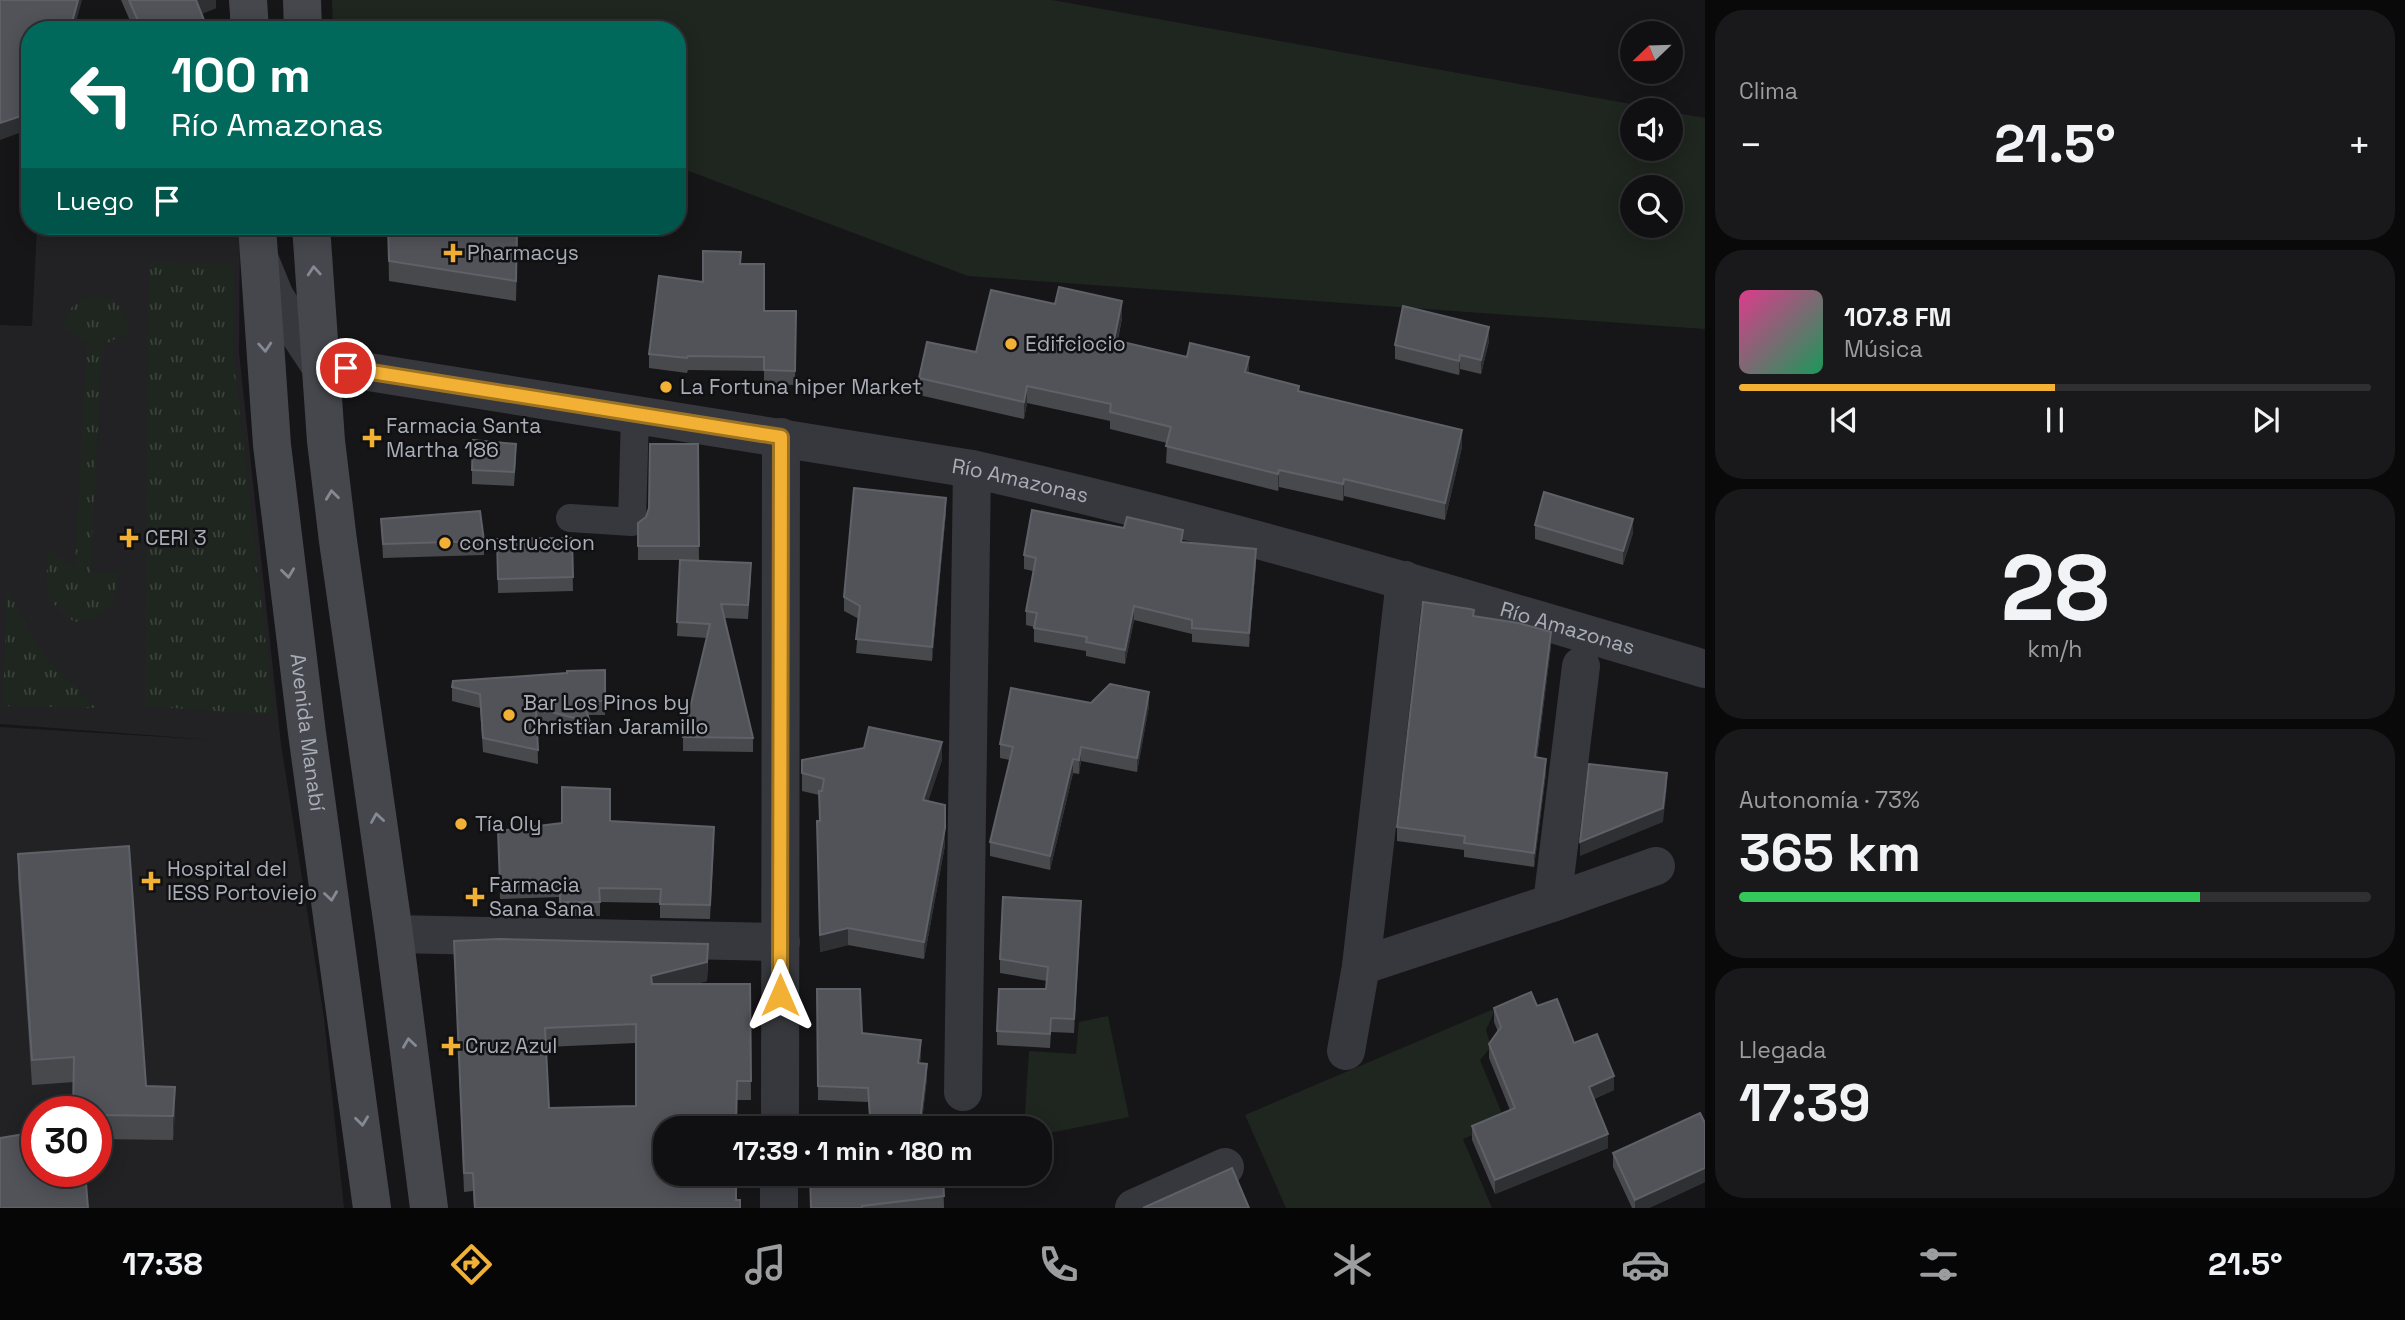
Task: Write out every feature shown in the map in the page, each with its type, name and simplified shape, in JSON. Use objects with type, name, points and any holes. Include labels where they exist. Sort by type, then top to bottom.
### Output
[{"type":"main road","points":[[248,0],[249,21]]},
{"type":"main road","points":[[302,0],[303,21]]},
{"type":"main road","name":"Avenida Manabí","points":[[312,235],[319,364],[338,541],[394,934],[429,1208]]},
{"type":"main road","name":"Avenida Manabí","points":[[258,240],[272,445],[307,733],[372,1208]]},
{"type":"street","name":"Avenida Manabí","points":[[258,240],[275,297],[319,364]]},
{"type":"street","name":"Río Amazonas","points":[[319,364],[972,469],[1051,487],[1405,580],[1705,670]]},
{"type":"street","points":[[570,518],[632,522],[635,415]]},
{"type":"street","points":[[780,1116],[781,437]]},
{"type":"street","points":[[963,1092],[972,469]]},
{"type":"street","points":[[1346,1051],[1361,967],[1405,580]]},
{"type":"street","points":[[1552,904],[1581,666]]},
{"type":"street","points":[[1361,967],[1552,904],[1656,866]]},
{"type":"street","points":[[394,934],[781,942]]},
{"type":"street","points":[[1135,1208],[1226,1167]]},
{"type":"street","points":[[779,1186],[779,1208]]},
{"type":"shaded area","points":[[37,235],[240,235],[239,352],[281,744],[324,1018],[344,1208],[0,1208],[0,727],[214,740],[0,724],[0,325],[32,326]]},
{"type":"green space","points":[[332,0],[1052,0],[1620,102],[1620,161],[1683,161],[1683,114],[1705,118],[1705,329],[968,276],[686,170],[686,21],[333,21]]},
{"type":"green space","points":[[149,262],[233,265],[233,356],[274,715],[145,706]]},
{"type":"green space","points":[[92,295],[113,299],[122,310],[130,331],[102,346],[90,573],[119,572],[115,593],[108,607],[96,616],[75,622],[51,600],[47,584],[47,564],[48,551],[75,567],[87,343],[63,326],[73,306]]},
{"type":"green space","points":[[7,586],[28,630],[46,657],[97,708],[3,706]]},
{"type":"green space","points":[[1496,1008],[1486,1030],[1491,1047],[1480,1060],[1505,1121],[1463,1139],[1492,1208],[1286,1208],[1245,1115]]},
{"type":"green space","points":[[1108,1016],[1129,1117],[1052,1133],[1052,1116],[1025,1116],[1029,1051],[1076,1054],[1079,1022]]},
{"type":"building","points":[[0,0],[78,0],[72,21],[21,21],[21,116],[0,123]]},
{"type":"building","points":[[129,0],[196,0],[204,21],[138,21]]},
{"type":"building","points":[[388,235],[517,235],[516,281],[389,261]]},
{"type":"building","points":[[703,251],[741,252],[740,264],[764,264],[764,311],[796,311],[795,371],[764,370],[764,357],[687,358],[649,354],[659,276],[703,282]]},
{"type":"building","points":[[1059,287],[1122,301],[1114,340],[1187,357],[1190,343],[1249,357],[1245,372],[1299,386],[1298,391],[1462,430],[1445,503],[1344,479],[1343,484],[1279,470],[1278,474],[1166,446],[1171,427],[1110,412],[1111,404],[1027,386],[1024,402],[919,378],[927,342],[976,352],[991,290],[1055,304]]},
{"type":"building","points":[[1403,306],[1489,327],[1481,360],[1460,355],[1459,361],[1395,345]]},
{"type":"building","points":[[473,440],[516,444],[514,472],[472,470]]},
{"type":"building","points":[[650,444],[698,444],[699,546],[638,546],[638,523],[646,517],[649,508]]},
{"type":"building","points":[[854,488],[946,498],[932,647],[856,639],[860,606],[844,597]]},
{"type":"building","points":[[1544,492],[1633,519],[1623,551],[1535,525]]},
{"type":"building","points":[[1032,510],[1124,528],[1127,517],[1183,530],[1181,542],[1256,549],[1249,633],[1192,628],[1192,620],[1134,606],[1125,650],[1086,642],[1087,637],[1034,628],[1037,613],[1026,611],[1036,558],[1024,555]]},
{"type":"building","points":[[480,511],[484,541],[383,544],[381,519]]},
{"type":"building","points":[[572,538],[573,577],[498,579],[497,539]]},
{"type":"building","points":[[680,560],[751,563],[748,605],[721,604],[753,738],[683,737],[710,624],[677,622]]},
{"type":"building","points":[[1423,602],[1470,609],[1474,610],[1473,616],[1518,623],[1551,632],[1535,757],[1546,759],[1534,853],[1464,843],[1465,836],[1397,827]]},
{"type":"building","points":[[605,670],[605,701],[583,701],[590,722],[536,708],[538,750],[483,738],[480,694],[452,687],[453,681]]},
{"type":"building","points":[[1110,684],[1149,692],[1137,758],[1081,747],[1079,760],[1073,759],[1050,856],[990,842],[1013,747],[1000,744],[1011,688],[1091,703]]},
{"type":"building","points":[[869,727],[942,742],[923,800],[945,805],[945,828],[924,942],[848,928],[820,935],[817,821],[820,821],[819,791],[822,791],[824,779],[802,773],[802,760],[864,748]]},
{"type":"building","points":[[1589,764],[1667,773],[1663,808],[1580,842]]},
{"type":"building","points":[[562,787],[610,789],[610,821],[714,827],[710,905],[660,904],[661,889],[599,888],[600,902],[560,902],[560,883],[500,884],[498,831],[562,823]]},
{"type":"building","points":[[129,846],[146,1086],[175,1087],[173,1116],[112,1115],[112,1096],[73,1096],[74,1057],[32,1060],[18,854]]},
{"type":"building","points":[[1003,897],[1081,901],[1074,1019],[1051,1018],[1050,1034],[997,1031],[999,989],[1046,989],[1048,967],[1000,959]]},
{"type":"building","points":[[499,939],[708,944],[707,962],[651,976],[652,984],[750,984],[751,1081],[737,1081],[736,1116],[653,1116],[653,1186],[736,1186],[736,1200],[740,1200],[740,1208],[475,1208],[473,1173],[464,1173],[454,941]],"holes":[[[636,1024],[636,1106],[549,1108],[545,1028]]]},
{"type":"building","points":[[817,989],[860,989],[862,1033],[921,1040],[918,1063],[927,1064],[921,1116],[870,1116],[868,1088],[818,1086]]},
{"type":"building","points":[[1531,992],[1537,1006],[1557,999],[1574,1043],[1597,1034],[1614,1076],[1589,1087],[1608,1134],[1495,1180],[1472,1126],[1515,1108],[1489,1044],[1501,1027],[1494,1008]]},
{"type":"building","points":[[1700,1113],[1705,1123],[1705,1168],[1635,1200],[1613,1153]]},
{"type":"building","points":[[21,1135],[21,1187],[86,1187],[88,1208],[0,1208],[0,1138]]},
{"type":"building","points":[[1232,1168],[1249,1208],[1143,1208]]},
{"type":"building","points":[[810,1186],[944,1186],[944,1196],[862,1208],[811,1208]]},
{"type":"place","name":"Pharmacys","points":[[453,253]]},
{"type":"place","name":"Edifciocio","points":[[1011,344]]},
{"type":"place","name":"La Fortuna hiper Market","points":[[666,387]]},
{"type":"place","name":"Farmacia Santa Martha 186","points":[[372,438]]},
{"type":"place","name":"CERI 3","points":[[129,538]]},
{"type":"place","name":"construccion","points":[[445,543]]},
{"type":"place","name":"Bar Los Pinos by Christian Jaramillo","points":[[509,715]]},
{"type":"place","name":"Tía Oly","points":[[461,824]]},
{"type":"place","name":"Hospital del IESS Portoviejo","points":[[151,881]]},
{"type":"place","name":"Farmacia Sana Sana","points":[[475,897]]},
{"type":"place","name":"Cruz Azul","points":[[451,1046]]},
{"type":"route","points":[[346,368],[781,437],[780,995]]}]
